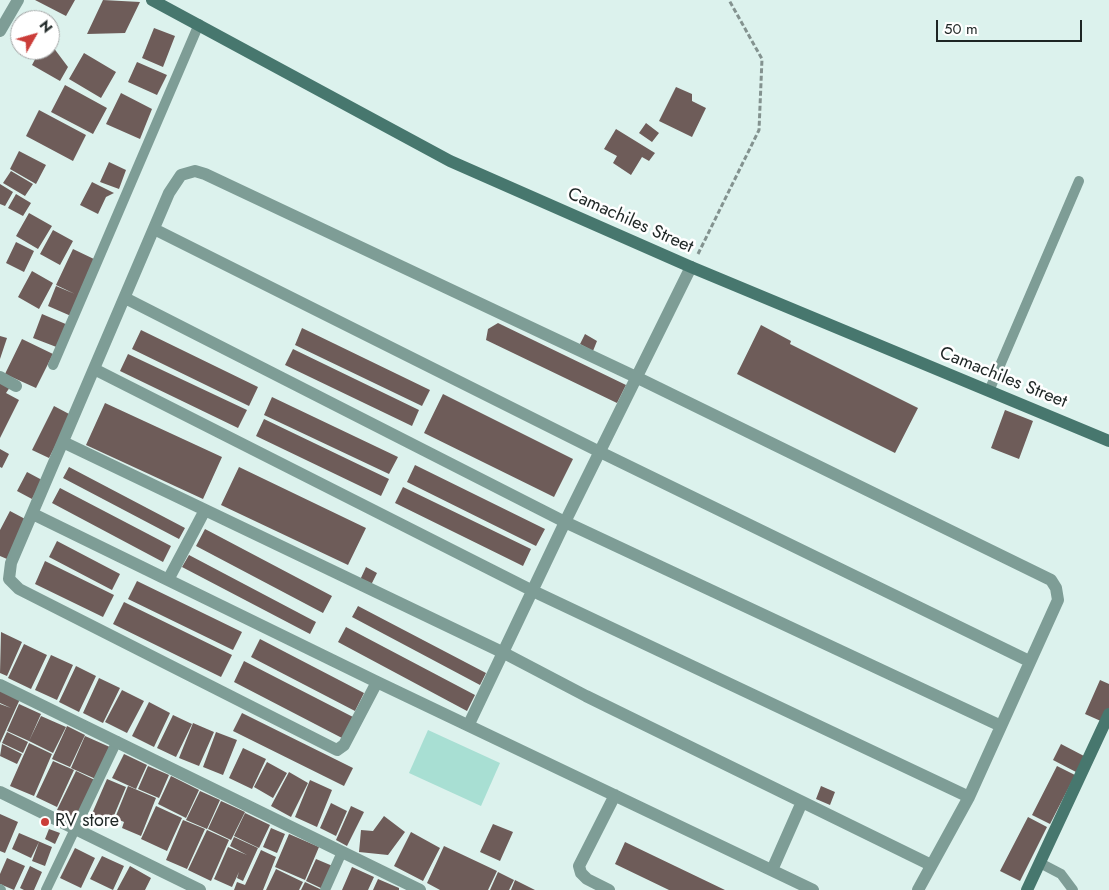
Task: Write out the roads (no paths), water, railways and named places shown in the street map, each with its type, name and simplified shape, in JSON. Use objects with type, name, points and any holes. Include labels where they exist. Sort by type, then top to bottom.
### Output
[{"type":"street","points":[[0,31],[18,0]]},
{"type":"street","name":"Camachiles Street","points":[[152,0],[169,4],[199,24],[450,161],[691,267],[1109,440]]},
{"type":"street","points":[[377,682],[344,745],[337,750],[19,589],[9,579],[11,563],[169,193],[181,175],[195,171],[638,378],[1051,580],[1056,588],[1058,600],[969,797],[918,890]]},
{"type":"street","points":[[154,229],[600,452],[1029,661]]},
{"type":"street","points":[[469,724],[565,522],[638,378],[691,267]]},
{"type":"street","points":[[125,298],[565,522],[1001,726]]},
{"type":"street","points":[[94,369],[533,591],[969,797]]},
{"type":"street","points":[[0,376],[16,386]]},
{"type":"street","points":[[63,442],[504,653],[586,696],[930,865]]},
{"type":"street","points":[[168,580],[205,510]]},
{"type":"street","points":[[33,514],[377,682],[469,724],[814,890]]},
{"type":"street","points":[[0,685],[420,890]]},
{"type":"street","points":[[1026,890],[1109,714]]},
{"type":"street","points":[[0,792],[77,827],[200,890]]},
{"type":"street","points":[[609,890],[587,879],[581,873],[579,866],[615,794]]},
{"type":"street","points":[[772,870],[802,802]]},
{"type":"lane","points":[[53,365],[199,24]]},
{"type":"lane","points":[[989,391],[1079,181]]},
{"type":"lane","points":[[46,890],[116,741]]},
{"type":"lane","points":[[325,890],[342,852]]},
{"type":"lane","points":[[1040,863],[1061,874],[1073,890]]},
{"type":"place","name":"RV store","points":[[45,822]]}]
